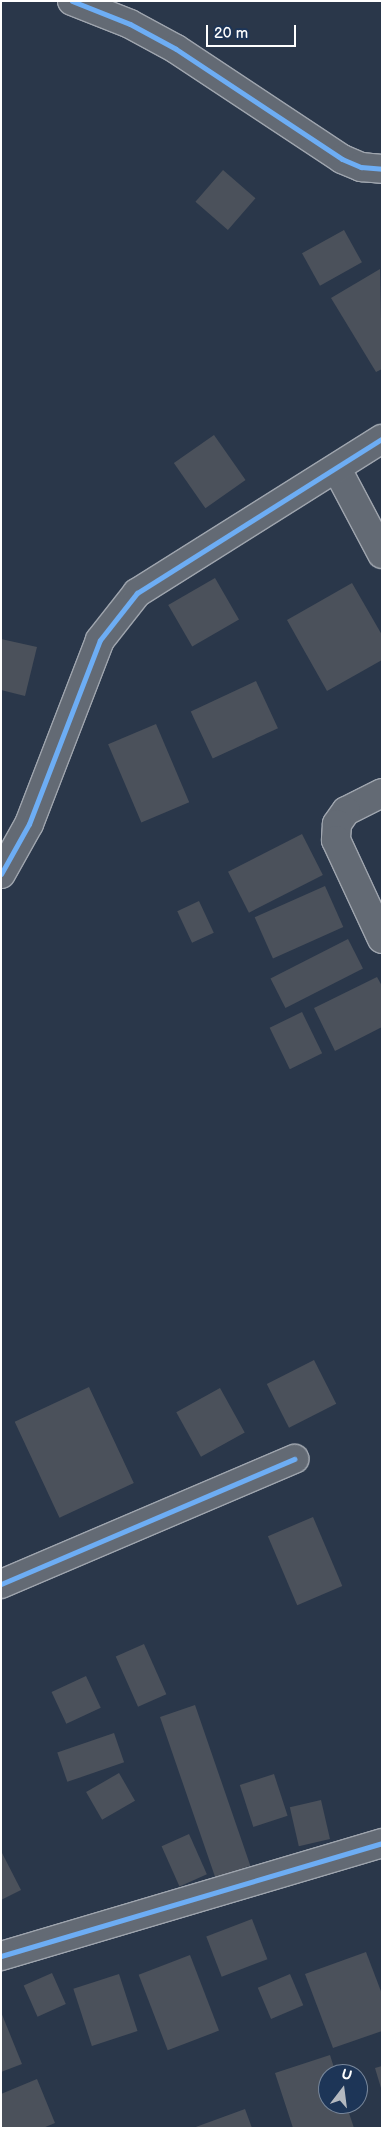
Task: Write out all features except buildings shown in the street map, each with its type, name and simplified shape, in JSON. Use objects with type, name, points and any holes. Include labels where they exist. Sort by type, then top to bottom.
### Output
[{"type":"street","points":[[72,1],[130,24],[176,49],[342,159],[361,167],[382,169]]},
{"type":"street","points":[[1,874],[30,824],[100,640],[138,593],[382,439]]},
{"type":"street","points":[[336,469],[382,554]]},
{"type":"street","points":[[382,793],[346,812],[337,824],[336,840],[382,939]]},
{"type":"street","points":[[1,1584],[294,1459]]},
{"type":"street","points":[[1,1956],[382,1843]]},
{"type":"cycle path","points":[[72,1],[130,24],[176,49],[342,159],[361,167],[382,169]]},
{"type":"cycle path","points":[[1,874],[29,824],[100,640],[137,593],[382,439]]},
{"type":"cycle path","points":[[1,1584],[294,1459]]},
{"type":"cycle path","points":[[1,1956],[382,1843]]}]
